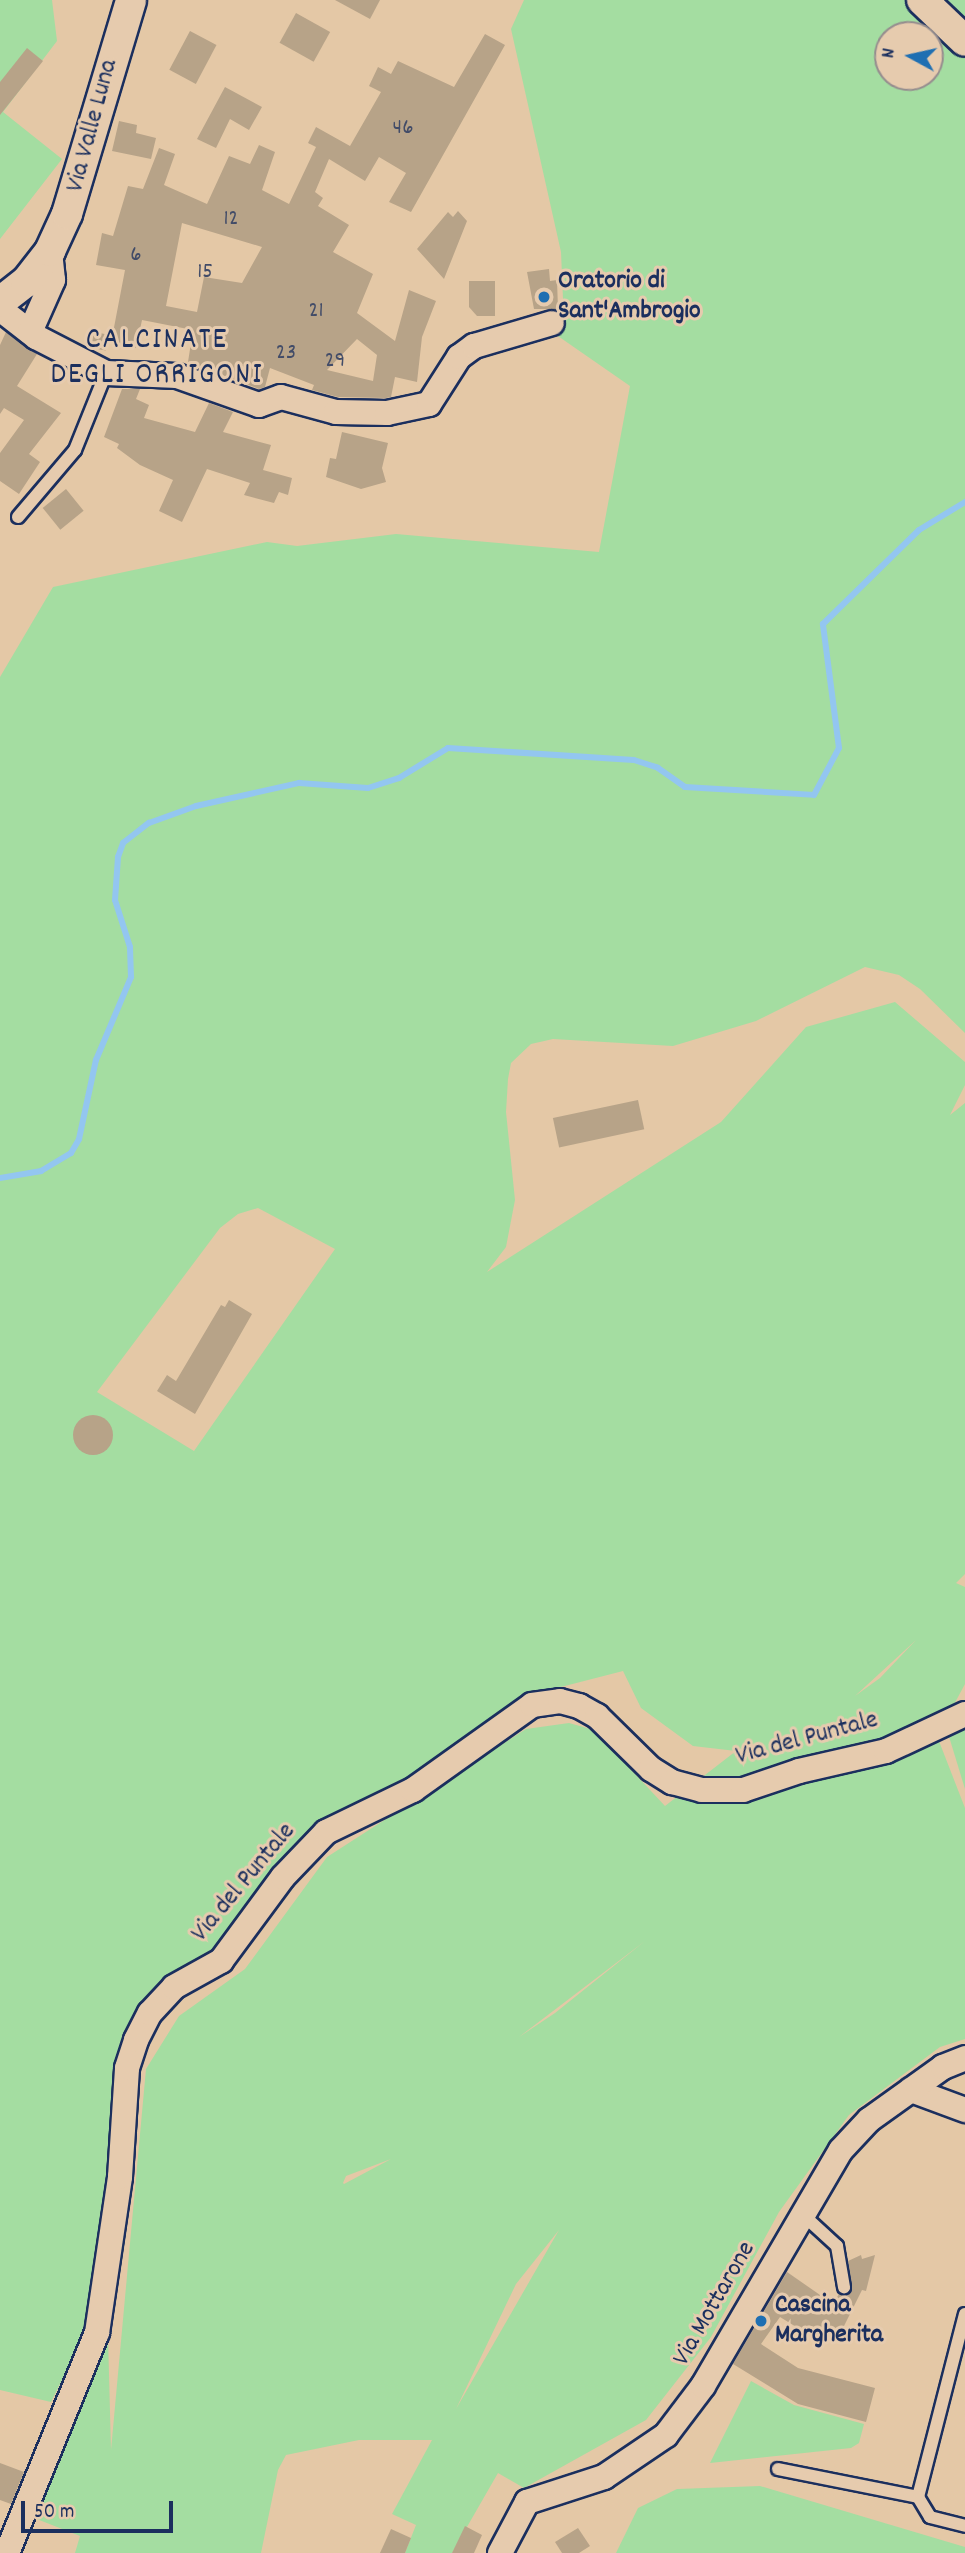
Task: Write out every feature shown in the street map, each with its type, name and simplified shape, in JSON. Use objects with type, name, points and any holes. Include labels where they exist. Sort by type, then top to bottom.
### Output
[{"type":"street","name":"Via Valle Luna","points":[[0,302],[26,282],[59,271],[79,185],[131,0]]},
{"type":"street","points":[[922,0],[965,41]]},
{"type":"street","points":[[30,332],[59,271]]},
{"type":"street","points":[[0,309],[30,332],[106,373],[177,376],[259,405],[281,397],[336,412],[387,413],[429,404],[459,357],[474,346],[552,324]]},
{"type":"street","name":"Via del Puntale","points":[[7,2553],[97,2333],[120,2177],[127,2068],[136,2040],[150,2013],[174,1987],[221,1961],[283,1877],[326,1832],[413,1790],[532,1705],[560,1701],[579,1706],[597,1716],[652,1769],[672,1782],[702,1790],[743,1790],[799,1771],[886,1751],[965,1714]]},
{"type":"street","name":"Via Mottarone","points":[[500,2553],[527,2502],[604,2477],[666,2435],[703,2386],[801,2213],[841,2150],[869,2120],[943,2067],[965,2058]]},
{"type":"street","points":[[911,2090],[965,2110]]},
{"type":"lane","points":[[18,517],[75,450],[106,373]]},
{"type":"lane","points":[[801,2213],[837,2246],[844,2287]]},
{"type":"lane","points":[[965,2314],[918,2497],[930,2517],[965,2526]]},
{"type":"lane","points":[[778,2469],[918,2497]]},
{"type":"green space","points":[[0,0],[52,0],[57,41],[3,112],[62,159],[0,239]]},
{"type":"green space","points":[[524,0],[911,0],[932,21],[874,21],[874,91],[944,91],[944,33],[965,54],[965,1033],[920,989],[899,975],[865,967],[756,1021],[673,1046],[553,1039],[531,1044],[511,1063],[506,1112],[515,1200],[506,1247],[487,1272],[721,1122],[806,1027],[895,1002],[965,1062],[965,1085],[950,1115],[965,1103],[965,1574],[956,1583],[965,1587],[965,1684],[937,1736],[965,1808],[965,2039],[940,2047],[849,2115],[779,2212],[711,2337],[646,2420],[524,2488],[498,2473],[452,2553],[405,2553],[416,2525],[392,2514],[432,2440],[359,2440],[286,2455],[278,2470],[261,2553],[75,2553],[80,2536],[29,2516],[108,2336],[111,2450],[146,2069],[179,2016],[245,1969],[327,1857],[526,1729],[569,1723],[594,1730],[665,1806],[736,1751],[693,1746],[641,1708],[623,1671],[522,1697],[434,1767],[297,1844],[208,1962],[161,1981],[129,2024],[116,2072],[107,2193],[86,2332],[51,2402],[0,2390],[0,677],[53,587],[267,542],[297,546],[396,534],[599,552],[630,386],[555,334],[564,322],[561,252],[511,29]],"holes":[[[258,1208],[335,1249],[194,1451],[97,1392],[220,1228],[238,1214]],[[916,1640],[880,1678],[855,1696]],[[645,1941],[555,2013],[519,2037]],[[391,2159],[344,2184],[346,2176]],[[559,2230],[456,2409],[516,2284]]]},
{"type":"green space","points":[[939,0],[965,0],[965,26]]},
{"type":"green space","points":[[965,1720],[965,1789],[947,1730]]},
{"type":"green space","points":[[751,2381],[794,2405],[864,2424],[859,2443],[851,2448],[710,2463]]},
{"type":"green space","points":[[760,2486],[965,2547],[965,2553],[616,2553],[638,2508],[677,2489]]},
{"type":"building","points":[[335,0],[380,0],[370,19]]},
{"type":"building","points":[[296,13],[330,32],[314,62],[280,43]]},
{"type":"building","points":[[190,31],[216,45],[196,84],[169,70]]},
{"type":"building","points":[[485,34],[505,45],[411,212],[389,202],[406,173],[379,157],[365,181],[329,159],[315,192],[323,198],[318,206],[349,225],[333,252],[373,274],[357,313],[395,341],[409,290],[436,301],[422,337],[417,382],[395,377],[391,397],[386,398],[338,397],[312,390],[314,385],[270,368],[265,387],[259,389],[188,362],[193,330],[142,320],[136,348],[111,343],[125,270],[96,265],[102,233],[113,236],[128,186],[143,189],[159,148],[175,154],[164,185],[207,204],[229,156],[250,164],[259,145],[275,152],[262,190],[289,204],[316,147],[308,143],[316,127],[350,146],[381,92],[369,86],[378,67],[391,74],[398,61],[454,87]],"holes":[[[182,223],[262,247],[242,283],[204,277],[197,312],[166,306]],[[357,339],[377,355],[373,381],[327,370]]]},
{"type":"building","points":[[27,48],[43,61],[0,115],[0,82]]},
{"type":"building","points":[[225,87],[262,107],[249,130],[230,119],[216,148],[197,139]]},
{"type":"building","points":[[119,121],[137,125],[136,133],[156,138],[151,159],[112,151]]},
{"type":"building","points":[[458,211],[467,221],[444,279],[417,249],[448,212],[453,217]]},
{"type":"building","name":"Oratorio di Sant'Ambrogio","points":[[549,269],[550,281],[557,280],[558,309],[534,309],[527,272]]},
{"type":"building","points":[[469,281],[495,281],[495,316],[477,316],[469,307]]},
{"type":"building","points":[[6,332],[37,354],[17,386],[61,413],[29,454],[40,462],[19,494],[0,481],[0,453],[24,420],[4,408],[0,414],[0,345]]},
{"type":"building","points":[[94,332],[109,335],[106,351],[91,348]]},
{"type":"building","points":[[122,389],[140,389],[136,399],[149,405],[144,418],[195,432],[209,403],[233,412],[223,432],[271,445],[263,470],[292,478],[288,495],[279,492],[274,503],[244,495],[250,483],[207,469],[182,522],[159,511],[173,480],[140,465],[117,448],[119,444],[104,437]]},
{"type":"building","points":[[342,432],[388,443],[382,468],[386,482],[361,489],[326,477],[330,458],[336,459]]},
{"type":"building","points":[[66,489],[84,511],[60,530],[43,508]]},
{"type":"building","points":[[638,1100],[644,1129],[559,1147],[553,1118]]},
{"type":"building","points":[[229,1300],[252,1314],[195,1414],[157,1391],[167,1375],[176,1381],[221,1305],[225,1307]]},
{"type":"building","points":[[93,1415],[107,1421],[113,1435],[107,1449],[93,1455],[79,1449],[73,1435],[79,1421]]},
{"type":"building","points":[[861,2255],[862,2259],[875,2255],[866,2291],[862,2290],[838,2338],[831,2334],[824,2344],[780,2317],[761,2344],[798,2368],[875,2388],[866,2422],[798,2404],[733,2364],[787,2272],[833,2304],[839,2294],[852,2291],[848,2261]]},
{"type":"building","points":[[0,2463],[24,2472],[11,2504],[0,2500]]},
{"type":"building","points":[[465,2526],[482,2535],[474,2553],[452,2553]]},
{"type":"building","points":[[578,2528],[590,2546],[579,2553],[562,2553],[555,2542]]},
{"type":"building","points":[[391,2529],[411,2538],[405,2553],[380,2553]]},
{"type":"waterway","points":[[0,1178],[41,1171],[71,1153],[79,1139],[96,1060],[131,977],[130,947],[115,900],[118,857],[123,843],[149,823],[196,806],[299,783],[368,788],[399,778],[448,748],[634,760],[658,768],[685,787],[814,795],[839,748],[823,624],[919,530],[965,502]]},
{"type":"place","name":"Oratorio di Sant'Ambrogio","points":[[544,297]]},
{"type":"place","name":"Cascina Margherita","points":[[761,2321]]},
{"type":"district","name":"CALCINATE DEGLI ORRIGONI","points":[[157,359]]}]
